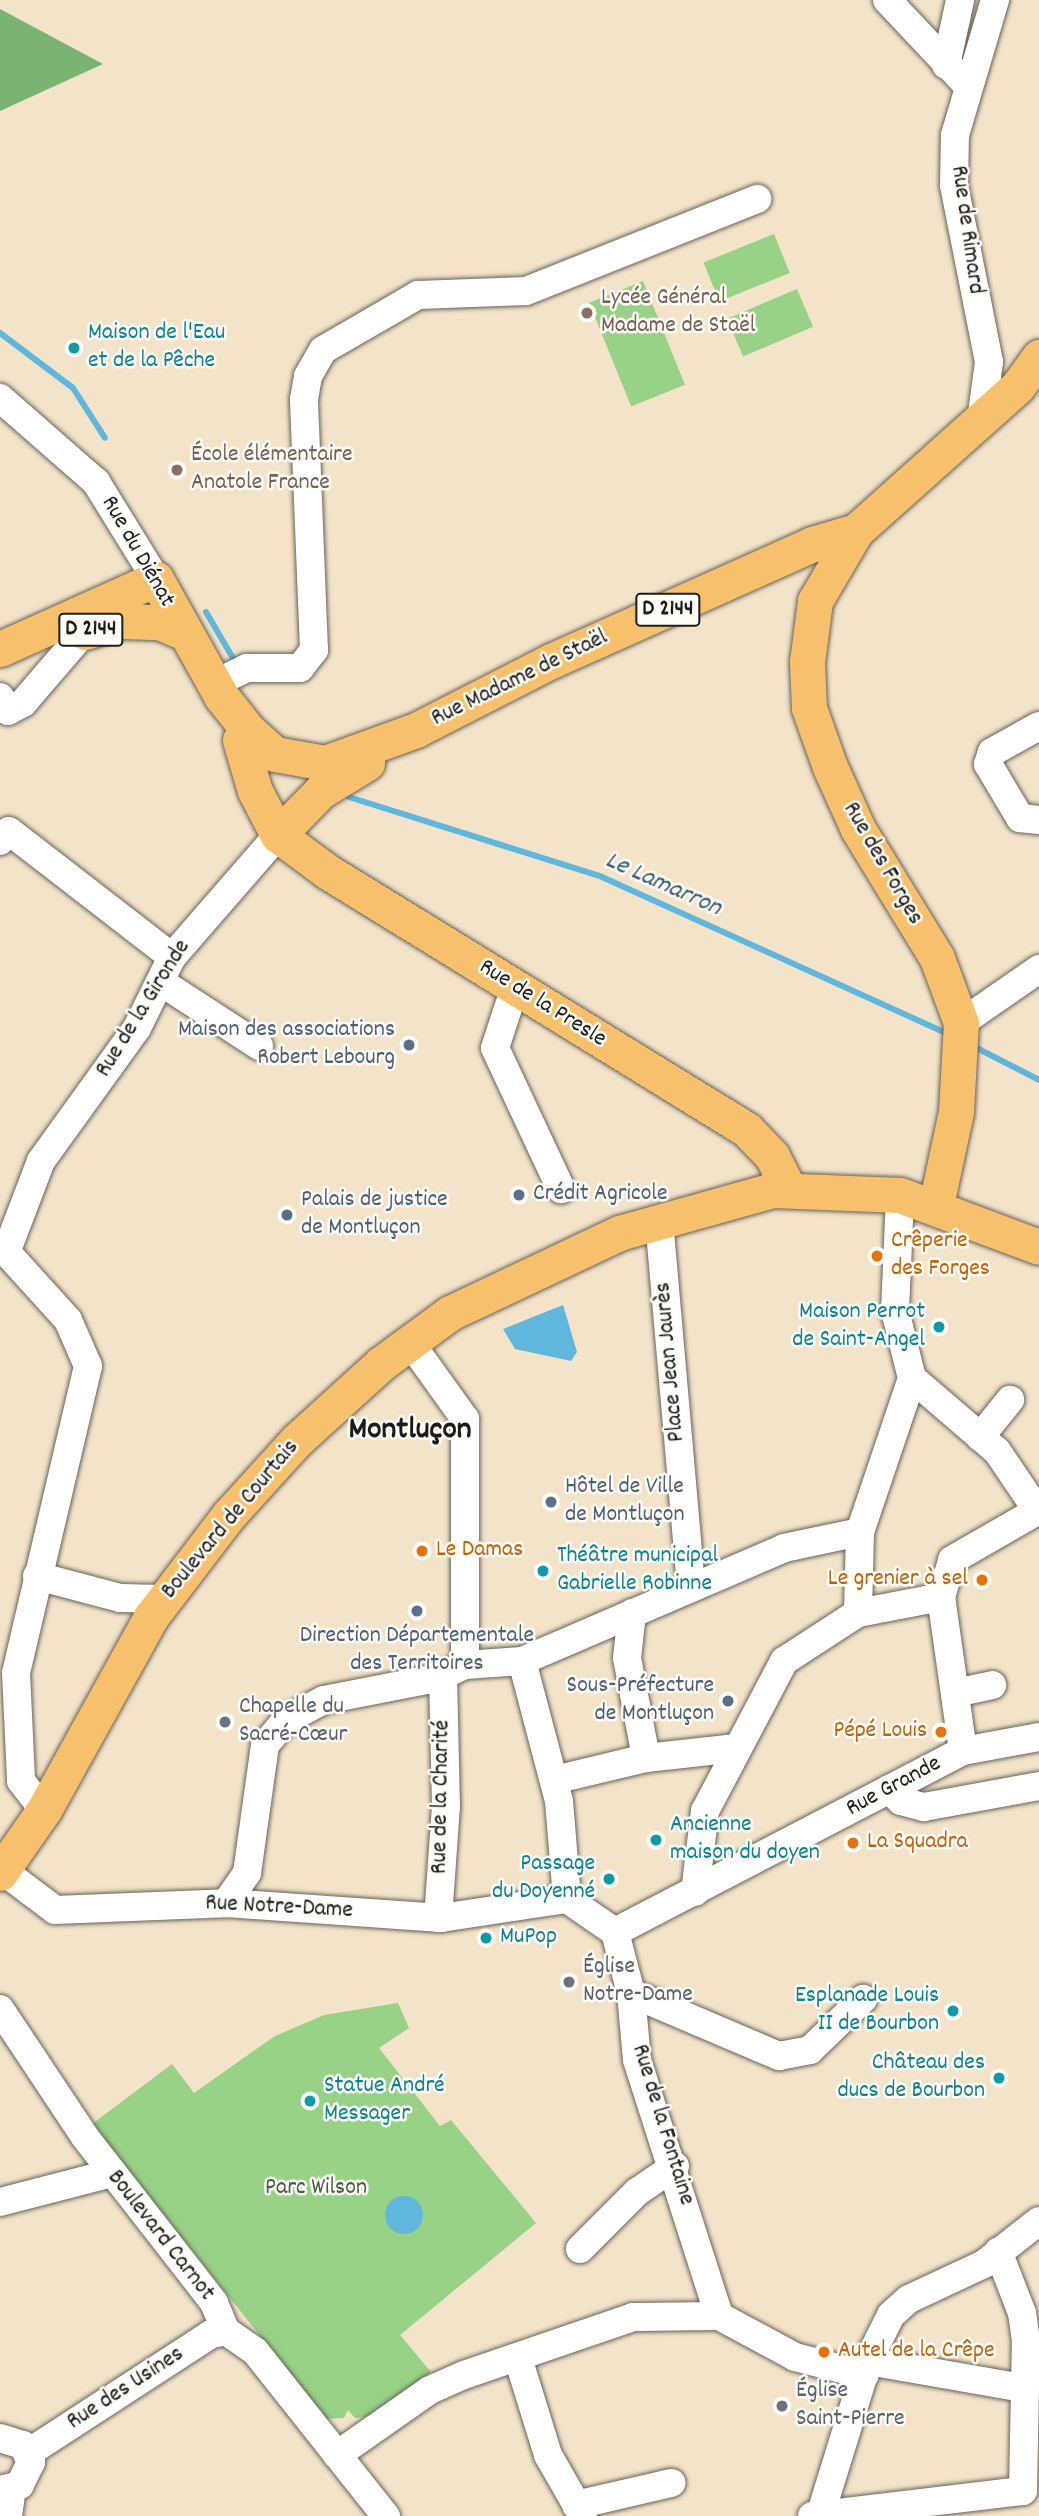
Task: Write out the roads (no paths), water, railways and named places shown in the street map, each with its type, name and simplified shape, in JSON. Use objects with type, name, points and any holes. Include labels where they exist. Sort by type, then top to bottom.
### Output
[{"type":"main road","name":"D 2144","points":[[856,531],[983,407],[1036,360]]},
{"type":"main road","name":"D 2144","points":[[798,551],[983,407]]},
{"type":"main road","name":"Rue Madame de Staël","points":[[274,765],[325,763],[416,730],[798,551],[856,531]]},
{"type":"main road","name":"Rue des Forges","points":[[856,531],[815,601],[808,708],[858,829],[937,958],[961,1023],[956,1112],[936,1205]]},
{"type":"main road","points":[[798,551],[815,601]]},
{"type":"main road","name":"D 2144","points":[[0,649],[156,579]]},
{"type":"main road","name":"Rue du Diénat","points":[[156,579],[183,632],[218,690],[274,765]]},
{"type":"main road","name":"D 2144","points":[[0,657],[122,621],[159,622],[183,632]]},
{"type":"main road","name":"Rue du Diénat","points":[[218,690],[240,740],[274,765]]},
{"type":"main road","name":"Rue Madame de Staël","points":[[321,791],[416,730]]},
{"type":"main road","points":[[240,740],[255,791],[278,835]]},
{"type":"main road","points":[[274,765],[321,791]]},
{"type":"main road","name":"Rue de la Gironde","points":[[278,835],[321,791]]},
{"type":"main road","name":"Rue de la Presle","points":[[278,835],[514,987],[747,1130],[772,1156],[788,1188]]},
{"type":"main road","name":"Boulevard de Courtais","points":[[1,1871],[44,1810],[163,1599],[266,1471],[409,1341],[500,1285],[659,1220],[788,1188],[900,1195],[936,1205],[1039,1247]]},
{"type":"street","points":[[887,0],[967,85]]},
{"type":"street","points":[[946,65],[960,0]]},
{"type":"street","name":"Rue de Rimard","points":[[983,407],[989,362],[954,185],[955,135],[967,85],[995,0]]},
{"type":"street","points":[[218,690],[247,668],[300,668],[314,650],[304,399],[308,376],[323,350],[418,295],[526,291],[757,199]]},
{"type":"street","name":"Rue du Diénat","points":[[0,398],[96,482],[156,579]]},
{"type":"street","points":[[3,708],[84,632]]},
{"type":"street","points":[[1039,726],[992,752],[988,764],[1020,818],[1039,820]]},
{"type":"street","points":[[0,841],[9,831],[167,970],[259,1046]]},
{"type":"street","name":"Rue de la Gironde","points":[[3,1247],[10,1216],[41,1161],[137,1028],[167,970],[278,835]]},
{"type":"street","points":[[961,1023],[1039,969]]},
{"type":"street","points":[[514,987],[495,1048],[512,1109],[561,1189]]},
{"type":"street","points":[[858,1613],[860,1532],[912,1378],[895,1311],[900,1195]]},
{"type":"street","name":"Place Jean Jaurès","points":[[659,1220],[691,1587]]},
{"type":"street","points":[[3,1247],[68,1320],[88,1366],[16,1674],[21,1781],[44,1810]]},
{"type":"street","name":"Rue de la Charité","points":[[409,1341],[465,1419],[464,1532],[441,1673],[446,1807],[439,1918]]},
{"type":"street","points":[[912,1378],[997,1451],[1038,1510],[952,1560],[941,1597],[963,1751]]},
{"type":"street","points":[[980,1437],[1010,1400]]},
{"type":"street","points":[[226,1903],[247,1873],[265,1745],[307,1706],[441,1673],[522,1661],[784,1548],[860,1532]]},
{"type":"street","points":[[37,1576],[120,1598],[163,1599]]},
{"type":"street","points":[[689,1896],[700,1826],[736,1748],[784,1661],[858,1613],[941,1597]]},
{"type":"street","points":[[120,1598],[141,1635]]},
{"type":"street","points":[[632,1612],[627,1658],[634,1760]]},
{"type":"street","points":[[522,1661],[554,1780],[567,1899],[615,1933]]},
{"type":"street","points":[[955,1693],[992,1685]]},
{"type":"street","name":"Rue Grande","points":[[615,1933],[963,1751],[1039,1737]]},
{"type":"street","points":[[554,1780],[634,1760],[736,1748]]},
{"type":"street","points":[[889,1789],[901,1801],[924,1807],[1033,1786]]},
{"type":"street","name":"Rue Notre-Dame","points":[[1,1871],[55,1910],[226,1903],[439,1918],[567,1899]]},
{"type":"street","name":"Rue de la Fontaine","points":[[615,1933],[631,1993],[637,2060],[675,2166],[719,2316]]},
{"type":"street","points":[[631,1993],[779,2056],[810,2050],[863,1999]]},
{"type":"street","name":"Boulevard Carnot","points":[[0,2009],[112,2173],[214,2303],[226,2332],[255,2351],[386,2516]]},
{"type":"street","points":[[580,2249],[637,2192],[675,2166]]},
{"type":"street","points":[[0,2202],[112,2173]]},
{"type":"street","points":[[998,2251],[1023,2313],[1023,2491],[817,2515],[866,2368],[891,2315],[909,2299],[984,2264],[998,2251],[1039,2221]]},
{"type":"street","points":[[337,2455],[430,2390],[633,2317],[719,2316],[795,2357],[1023,2388]]},
{"type":"street","name":"Rue des Usines","points":[[29,2453],[211,2334],[226,2332]]},
{"type":"street","points":[[518,2358],[548,2455],[579,2511],[671,2483]]},
{"type":"street","points":[[0,2438],[16,2440],[29,2453],[27,2479],[7,2499]]},
{"type":"water","points":[[563,1305],[577,1352],[571,1361],[515,1349],[503,1329]]},
{"type":"water","points":[[404,2196],[417,2202],[423,2215],[417,2228],[404,2234],[391,2228],[385,2215],[391,2202]]},
{"type":"waterway","name":"Le Lamarron","points":[[0,333],[73,388],[105,438]]},
{"type":"waterway","name":"Le Lamarron","points":[[206,612],[233,658]]},
{"type":"waterway","name":"Le Lamarron","points":[[349,797],[602,877],[948,1034]]},
{"type":"waterway","name":"Le Lamarron","points":[[969,1044],[1039,1080]]},
{"type":"place","name":"Lycée Général Madame de Staël","points":[[587,313]]},
{"type":"place","name":"Maison de l'Eau et de la Pêche","points":[[74,348]]},
{"type":"place","name":"École élémentaire Anatole France","points":[[177,470]]},
{"type":"place","name":"Maison des associations Robert Lebourg","points":[[409,1045]]},
{"type":"place","name":"Crédit Agricole","points":[[519,1195]]},
{"type":"place","name":"Palais de justice de Montluçon","points":[[287,1215]]},
{"type":"place","name":"Crêperie des Forges","points":[[877,1256]]},
{"type":"place","name":"Maison Perrot de Saint-Angel","points":[[939,1327]]},
{"type":"place","name":"Hôtel de Ville de Montluçon","points":[[551,1502]]},
{"type":"place","name":"Le Damas","points":[[422,1551]]},
{"type":"place","name":"Théâtre municipal Gabrielle Robinne","points":[[543,1571]]},
{"type":"place","name":"Le grenier à sel","points":[[982,1580]]},
{"type":"place","name":"Direction Départementale des Territoires","points":[[417,1611]]},
{"type":"place","name":"Sous-Préfecture de Montluçon","points":[[728,1701]]},
{"type":"place","name":"Chapelle du Sacré-Cœur","points":[[225,1722]]},
{"type":"place","name":"Pépé Louis","points":[[941,1732]]},
{"type":"place","name":"Ancienne maison du doyen","points":[[656,1840]]},
{"type":"place","name":"La Squadra","points":[[853,1843]]},
{"type":"place","name":"Passage du Doyenné","points":[[609,1879]]},
{"type":"place","name":"MuPop","points":[[486,1938]]},
{"type":"place","name":"Église Notre-Dame","points":[[569,1982]]},
{"type":"place","name":"Esplanade Louis II de Bourbon","points":[[953,2011]]},
{"type":"place","name":"Château des ducs de Bourbon","points":[[999,2078]]},
{"type":"place","name":"Statue André Messager","points":[[310,2101]]},
{"type":"place","name":"Autel de la Crêpe","points":[[824,2352]]},
{"type":"place","name":"Église Saint-Pierre","points":[[782,2406]]},
{"type":"district","name":"Montluçon","points":[[410,1431]]},
{"type":"park label","name":"Parc Wilson","points":[[316,2189]]}]
